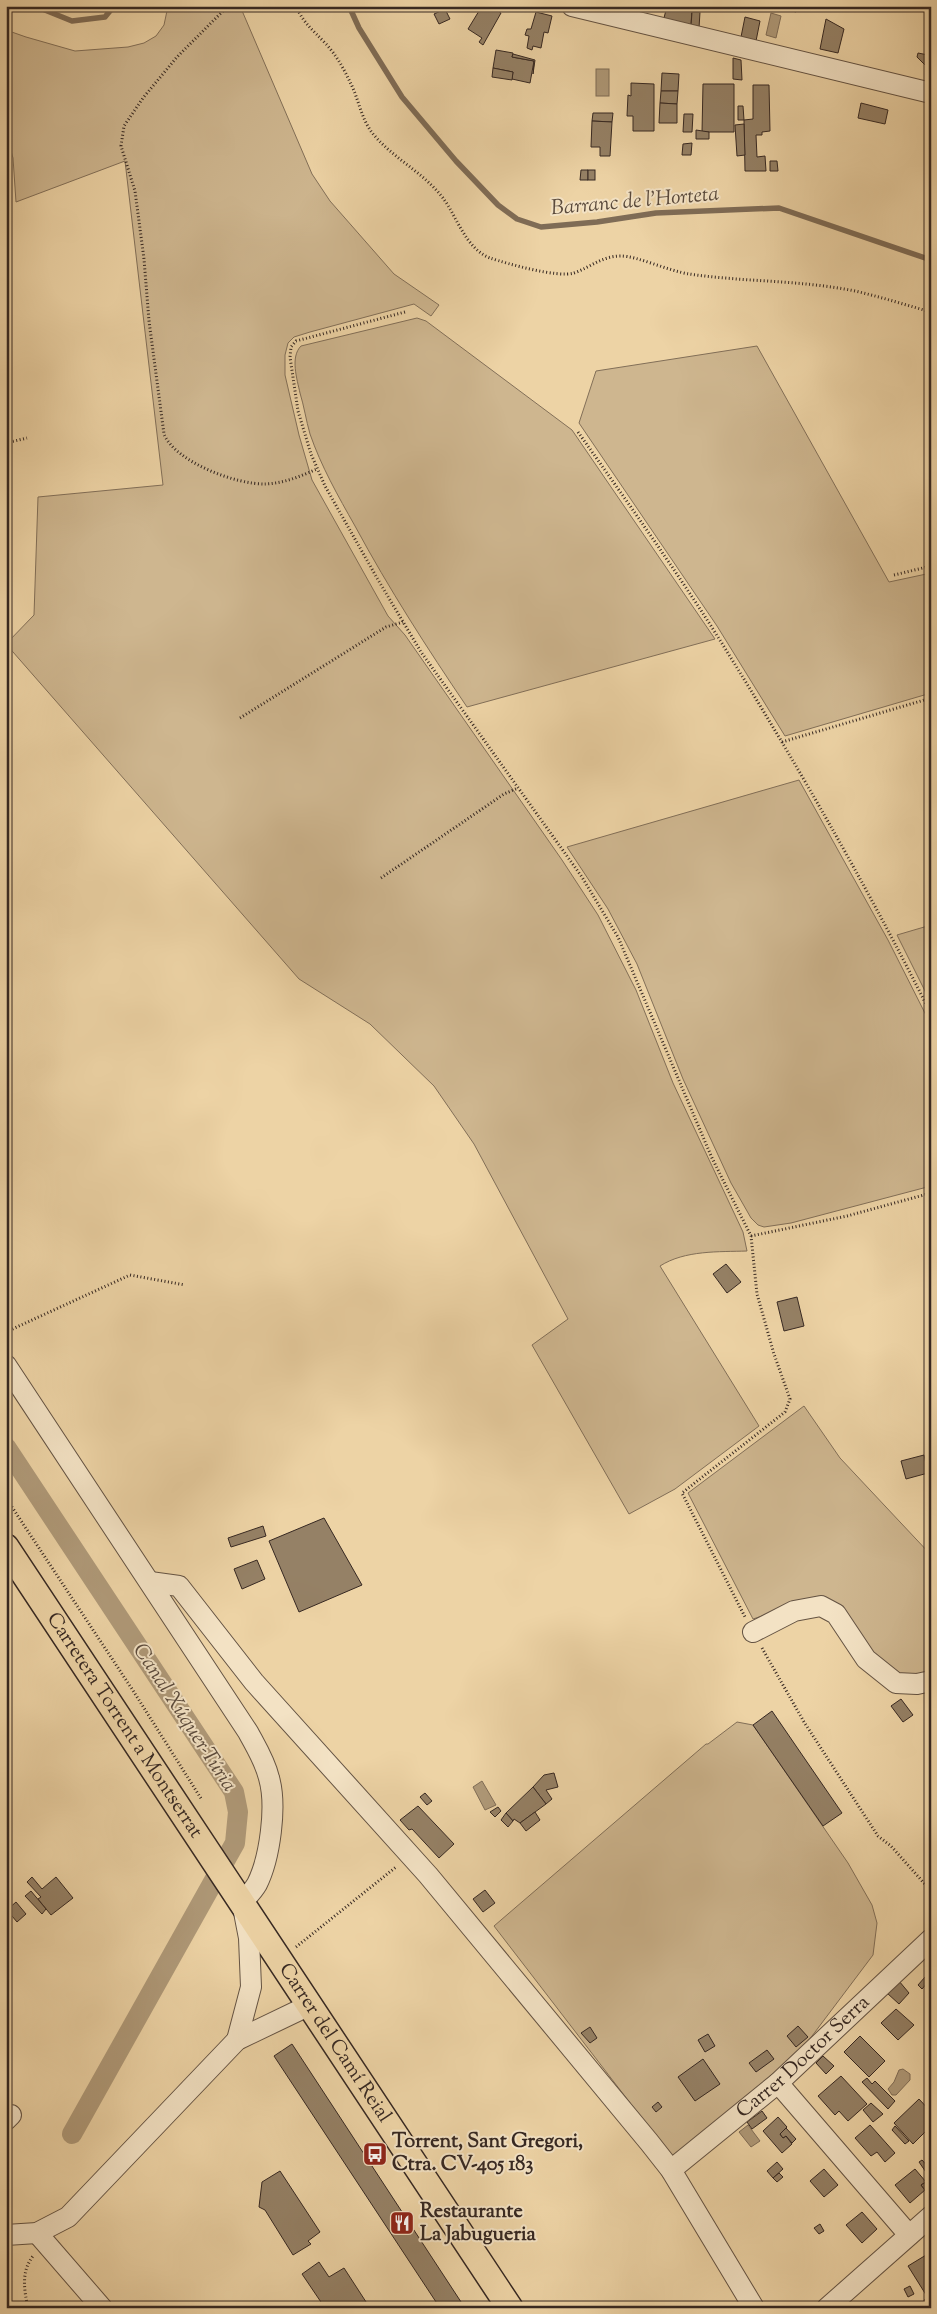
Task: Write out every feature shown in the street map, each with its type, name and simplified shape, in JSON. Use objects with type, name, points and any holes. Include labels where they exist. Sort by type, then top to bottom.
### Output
[{"type":"main road","name":"Carretera Torrent a Montserrat","points":[[6,1547],[239,1898]]},
{"type":"main road","name":"Carrer del Camí Reial","points":[[239,1898],[510,2308]]},
{"type":"street","points":[[572,6],[931,93]]},
{"type":"street","points":[[6,1364],[248,1732],[264,1761],[270,1779],[272,1820],[264,1866],[256,1886],[239,1898],[249,1938],[251,1987],[237,2040]]},
{"type":"street","points":[[150,1582],[179,1586],[254,1682],[411,1856],[671,2170],[754,2308]]},
{"type":"street","points":[[752,1632],[794,1611],[821,1606],[836,1614],[866,1659],[896,1683],[917,1684],[931,1681]]},
{"type":"street","name":"Carrer Doctor Serra","points":[[671,2170],[778,2083],[931,1939]]},
{"type":"street","points":[[6,2235],[40,2238],[68,2217],[237,2040],[310,2005]]},
{"type":"street","points":[[778,2083],[909,2235]]},
{"type":"street","points":[[827,2308],[931,2216]]},
{"type":"street","points":[[40,2238],[102,2308]]},
{"type":"path","points":[[228,6],[177,57],[142,98],[124,126],[121,146],[135,191],[164,434],[167,442],[189,461],[242,481],[265,484],[288,481],[317,468]]},
{"type":"path","points":[[296,6],[302,20],[326,44],[339,63],[351,83],[363,117],[373,134],[400,159],[421,174],[443,198],[469,241],[488,257],[554,274],[573,273],[602,258],[623,256],[674,272],[731,280],[800,284],[855,291],[931,312]]},
{"type":"path","points":[[406,312],[296,341],[291,347],[291,376],[298,411],[317,468],[376,578],[421,652],[582,877],[618,937],[708,1149],[751,1236],[757,1294],[774,1354],[790,1399],[785,1412],[682,1493],[752,1632],[804,1722],[878,1836],[891,1846],[931,1891]]},
{"type":"path","points":[[578,432],[712,627],[782,742],[892,938],[931,1014]]},
{"type":"path","points":[[6,443],[27,438]]},
{"type":"path","points":[[894,575],[931,566]]},
{"type":"path","points":[[240,718],[386,627],[403,622]]},
{"type":"path","points":[[782,742],[931,698]]},
{"type":"path","points":[[381,878],[504,794],[518,788]]},
{"type":"path","points":[[751,1236],[847,1216],[931,1193]]},
{"type":"path","points":[[6,1332],[130,1275],[185,1285]]},
{"type":"path","points":[[6,1498],[200,1796],[204,1805],[204,1845]]},
{"type":"path","points":[[280,1960],[411,1856]]},
{"type":"path","points":[[28,2308],[24,2291],[26,2266],[40,2238]]},
{"type":"shaded area","points":[[168,6],[240,6],[312,174],[330,201],[394,274],[439,305],[431,316],[414,304],[310,332],[294,337],[288,343],[285,355],[285,375],[312,480],[388,616],[405,635],[562,860],[598,915],[636,990],[673,1083],[743,1232],[747,1251],[691,1254],[660,1266],[759,1426],[675,1489],[629,1514],[532,1345],[568,1319],[474,1144],[434,1086],[370,1024],[299,979],[6,644],[34,615],[38,497],[163,485],[125,161],[16,202],[13,158],[6,133],[6,30],[75,51],[128,47],[144,43],[156,36],[164,25]]},
{"type":"shaded area","points":[[771,13],[781,16],[776,38],[766,35]]},
{"type":"shaded area","points":[[596,69],[609,69],[609,96],[596,96]]},
{"type":"shaded area","points":[[417,318],[426,321],[572,430],[715,639],[467,707],[395,595],[330,481],[310,434],[295,368],[296,356],[301,346]]},
{"type":"shaded area","points":[[757,346],[889,582],[931,573],[931,693],[785,736],[717,626],[579,423],[596,371]]},
{"type":"shaded area","points":[[799,780],[888,940],[931,1025],[931,1186],[791,1223],[764,1227],[758,1225],[751,1218],[731,1183],[683,1079],[637,964],[608,909],[567,847]]},
{"type":"shaded area","points":[[931,925],[931,1003],[897,935]]},
{"type":"shaded area","points":[[804,1406],[840,1458],[931,1555],[931,1673],[896,1676],[864,1643],[840,1610],[786,1608],[753,1619],[688,1493]]},
{"type":"shaded area","points":[[737,1722],[753,1725],[848,1863],[872,1905],[877,1923],[873,1955],[803,2048],[674,2160],[494,1926],[706,1744]]},
{"type":"shaded area","points":[[482,1781],[496,1805],[485,1810],[473,1787]]},
{"type":"shaded area","points":[[903,2069],[910,2074],[910,2080],[896,2095],[892,2095],[888,2089],[894,2082],[899,2070]]},
{"type":"shaded area","points":[[748,2125],[760,2141],[751,2147],[739,2132]]},
{"type":"building","points":[[482,6],[491,6],[501,13],[483,45],[479,42],[482,38],[468,29]]},
{"type":"building","points":[[667,6],[692,8],[691,26],[664,18]]},
{"type":"building","points":[[772,6],[797,6],[796,12]]},
{"type":"building","points":[[445,9],[450,19],[439,24],[434,14]]},
{"type":"building","points":[[536,12],[552,16],[548,33],[544,32],[541,48],[533,46],[532,50],[527,48],[529,36],[525,35],[527,29],[531,29]]},
{"type":"building","points":[[692,12],[700,12],[699,28],[691,26]]},
{"type":"building","points":[[745,17],[760,21],[756,41],[741,37]]},
{"type":"building","points":[[826,19],[844,29],[838,53],[820,49]]},
{"type":"building","points":[[496,50],[513,53],[512,57],[534,61],[530,83],[512,79],[513,72],[493,68]]},
{"type":"building","points":[[918,53],[928,55],[925,65],[917,57]]},
{"type":"building","points":[[513,54],[535,60],[533,74],[534,61],[512,57]]},
{"type":"building","points":[[733,58],[741,60],[742,80],[733,79]]},
{"type":"building","points":[[493,68],[513,72],[512,80],[492,77]]},
{"type":"building","points":[[662,73],[679,74],[678,91],[661,91]]},
{"type":"building","points":[[631,83],[654,84],[654,131],[633,131],[633,116],[627,116],[628,95],[631,96]]},
{"type":"building","points":[[703,84],[734,84],[734,132],[702,132]]},
{"type":"building","points":[[753,85],[769,85],[770,131],[762,132],[762,135],[756,135],[757,157],[765,156],[766,171],[745,171],[744,120],[753,119]]},
{"type":"building","points":[[661,91],[678,91],[677,104],[660,103]]},
{"type":"building","points":[[660,103],[677,104],[677,123],[659,123]]},
{"type":"building","points":[[861,103],[888,110],[885,124],[858,118]]},
{"type":"building","points":[[738,106],[743,106],[744,120],[738,120]]},
{"type":"building","points":[[593,113],[613,113],[612,122],[592,121]]},
{"type":"building","points":[[684,114],[693,114],[692,132],[683,132]]},
{"type":"building","points":[[592,121],[612,122],[610,156],[600,156],[600,147],[591,147]]},
{"type":"building","points":[[744,124],[745,155],[737,156],[735,125]]},
{"type":"building","points":[[696,130],[709,132],[709,139],[696,139]]},
{"type":"building","points":[[692,143],[691,155],[682,155],[683,144]]},
{"type":"building","points":[[770,161],[777,161],[778,171],[770,171]]},
{"type":"building","points":[[581,170],[588,170],[588,180],[580,180]]},
{"type":"building","points":[[588,170],[595,170],[595,180],[588,180]]},
{"type":"building","points":[[726,1264],[741,1282],[727,1293],[713,1274]]},
{"type":"building","points":[[797,1297],[804,1326],[784,1331],[777,1302]]},
{"type":"building","points":[[924,1455],[928,1473],[906,1479],[901,1461]]},
{"type":"building","points":[[324,1518],[362,1585],[299,1612],[269,1541]]},
{"type":"building","points":[[263,1526],[266,1536],[231,1547],[228,1538]]},
{"type":"building","points":[[257,1560],[265,1579],[242,1589],[234,1569]]},
{"type":"building","points":[[901,1699],[913,1715],[903,1722],[891,1706]]},
{"type":"building","points":[[772,1711],[842,1813],[823,1826],[753,1725]]},
{"type":"building","points":[[554,1773],[558,1787],[546,1790],[552,1799],[546,1804],[533,1787],[544,1775]]},
{"type":"building","points":[[533,1787],[546,1804],[520,1823],[514,1819],[513,1821],[506,1813]]},
{"type":"building","points":[[425,1793],[432,1801],[427,1805],[420,1797]]},
{"type":"building","points":[[418,1806],[454,1844],[439,1858],[412,1829],[409,1830],[400,1820]]},
{"type":"building","points":[[498,1807],[501,1811],[495,1817],[490,1812]]},
{"type":"building","points":[[535,1812],[540,1820],[526,1831],[520,1823]]},
{"type":"building","points":[[506,1813],[513,1821],[508,1827],[501,1820]]},
{"type":"building","points":[[32,1877],[42,1889],[56,1877],[73,1898],[51,1915],[38,1899],[41,1897],[27,1882]]},
{"type":"building","points":[[485,1890],[495,1903],[483,1912],[473,1899]]},
{"type":"building","points":[[31,1891],[46,1909],[42,1914],[25,1896]]},
{"type":"building","points":[[16,1902],[26,1914],[17,1922],[7,1910]]},
{"type":"building","points":[[925,1977],[929,1981],[922,1989],[918,1985]]},
{"type":"building","points":[[899,1981],[909,1993],[899,2004],[887,1993]]},
{"type":"building","points":[[896,2009],[914,2025],[898,2040],[881,2023]]},
{"type":"building","points":[[798,2026],[808,2037],[796,2047],[787,2036]]},
{"type":"building","points":[[590,2027],[597,2038],[590,2043],[581,2033]]},
{"type":"building","points":[[708,2034],[715,2046],[705,2052],[698,2040]]},
{"type":"building","points":[[860,2036],[885,2061],[869,2077],[844,2052]]},
{"type":"building","points":[[292,2044],[465,2308],[440,2308],[274,2056]]},
{"type":"building","points":[[767,2050],[774,2059],[756,2072],[749,2063]]},
{"type":"building","points":[[823,2056],[834,2066],[826,2074],[816,2063]]},
{"type":"building","points":[[703,2059],[720,2084],[695,2101],[678,2077]]},
{"type":"building","points":[[841,2076],[867,2104],[848,2121],[839,2111],[835,2115],[818,2096]]},
{"type":"building","points":[[867,2078],[872,2084],[875,2081],[895,2101],[888,2109],[862,2082]]},
{"type":"building","points":[[919,2099],[931,2112],[931,2126],[913,2144],[894,2123]]},
{"type":"building","points":[[658,2102],[662,2107],[656,2112],[652,2107]]},
{"type":"building","points":[[871,2103],[883,2114],[873,2122],[863,2110]]},
{"type":"building","points":[[762,2111],[767,2118],[752,2129],[747,2122]]},
{"type":"building","points":[[778,2117],[787,2127],[780,2134],[783,2138],[786,2136],[792,2144],[782,2153],[763,2131]]},
{"type":"building","points":[[870,2125],[895,2153],[885,2162],[877,2152],[871,2156],[855,2138]]},
{"type":"building","points":[[895,2126],[909,2141],[905,2144],[892,2130]]},
{"type":"building","points":[[786,2128],[796,2139],[792,2143],[786,2136],[783,2138],[780,2134]]},
{"type":"building","points":[[922,2160],[931,2170],[930,2178],[919,2162]]},
{"type":"building","points":[[777,2162],[783,2169],[773,2178],[767,2171]]},
{"type":"building","points":[[824,2169],[838,2185],[824,2197],[810,2181]]},
{"type":"building","points":[[915,2169],[926,2182],[921,2185],[925,2190],[910,2203],[895,2185]]},
{"type":"building","points":[[280,2171],[320,2232],[308,2241],[311,2244],[293,2255],[265,2210],[259,2207],[262,2182]]},
{"type":"building","points":[[779,2173],[783,2177],[777,2182],[773,2178]]},
{"type":"building","points":[[926,2182],[930,2186],[925,2190],[921,2185]]},
{"type":"building","points":[[862,2212],[877,2229],[862,2243],[846,2225]]},
{"type":"building","points":[[820,2224],[824,2231],[819,2234],[814,2228]]},
{"type":"building","points":[[931,2252],[931,2308],[922,2308],[927,2305],[924,2300],[928,2298],[908,2266]]},
{"type":"building","points":[[319,2262],[329,2277],[344,2268],[370,2308],[325,2308],[302,2274]]},
{"type":"building","points":[[910,2286],[914,2294],[908,2297],[904,2289]]},
{"type":"waterway","points":[[35,6],[72,21],[105,17],[114,6]]},
{"type":"waterway","name":"Barranc de l'Horteta","points":[[349,6],[359,28],[402,97],[456,161],[498,205],[517,219],[541,227],[597,222],[656,213],[779,208],[931,260]]},
{"type":"waterway","name":"Canal Xúquer-Túria","points":[[6,1447],[234,1792],[238,1812],[235,1843],[72,2134]]},
{"type":"place","name":"Torrent, Sant Gregori, Ctra. CV-405 183","points":[[375,2154]]},
{"type":"place","name":"Restaurante La Jabugueria","points":[[402,2223]]}]
